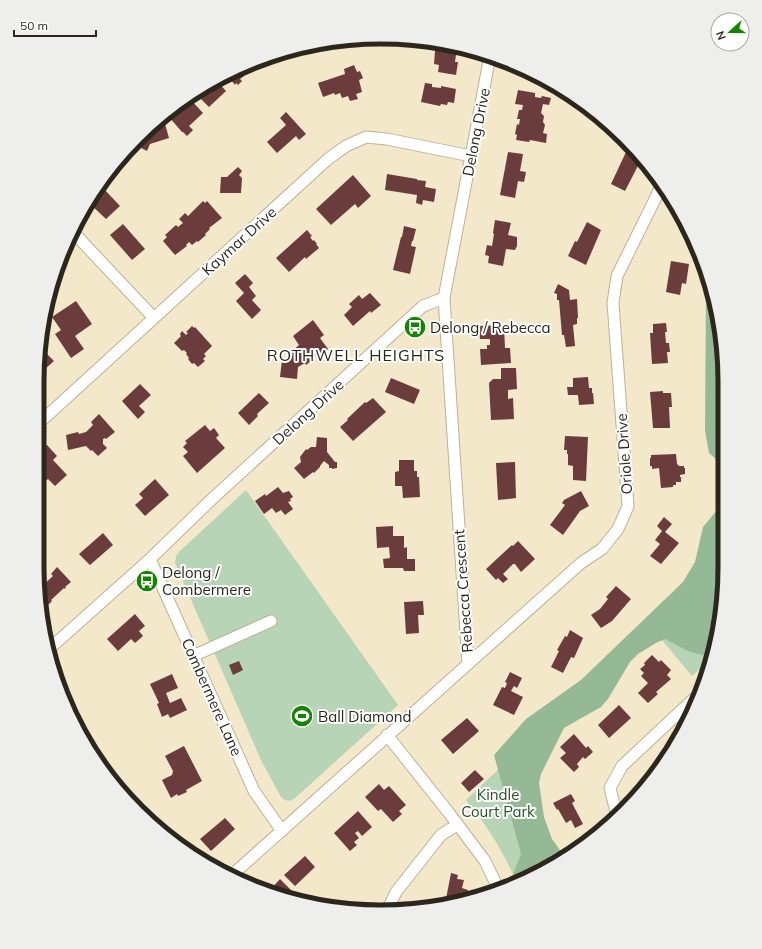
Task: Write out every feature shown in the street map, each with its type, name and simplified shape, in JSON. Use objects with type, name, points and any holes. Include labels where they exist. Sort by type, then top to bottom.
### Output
[{"type":"street","name":"Delong Drive","points":[[53,646],[150,559],[212,499],[423,306],[444,298],[489,62]]},
{"type":"street","name":"Kaymar Drive","points":[[44,419],[328,159],[346,146],[366,137],[387,139],[471,156]]},
{"type":"street","name":"Oriole Drive","points":[[468,664],[581,563],[602,549],[618,529],[628,506],[613,302],[617,276],[659,191]]},
{"type":"street","points":[[77,236],[154,318]]},
{"type":"street","name":"Rebecca Crescent","points":[[236,872],[468,664],[444,298]]},
{"type":"street","name":"Combermere Lane","points":[[150,559],[254,791],[282,831]]},
{"type":"street","points":[[193,656],[271,621]]},
{"type":"street","points":[[615,809],[610,788],[622,766],[689,703]]},
{"type":"street","points":[[387,736],[449,813],[485,861],[496,884]]},
{"type":"street","points":[[390,905],[396,892],[441,835],[457,825]]},
{"type":"green space","points":[[706,291],[712,315],[717,359],[718,461],[709,453],[705,431]]},
{"type":"green space","points":[[246,490],[398,705],[290,801],[281,797],[261,760],[175,563],[176,556],[180,551]]},
{"type":"green space","points":[[718,506],[717,590],[712,634],[707,655],[693,653],[665,639],[656,643],[638,654],[630,662],[608,699],[601,707],[564,728],[541,774],[539,783],[544,817],[552,839],[562,852],[550,860],[513,878],[521,854],[494,755],[526,719],[581,680],[683,582],[695,562],[703,527],[717,510]]},
{"type":"green space","points":[[652,628],[712,634],[703,668],[692,676]]},
{"type":"green space","name":"Kindle Court Park","points":[[504,764],[550,860],[514,877],[506,859],[494,839],[466,800]]},
{"type":"building","points":[[440,49],[458,53],[458,55],[456,55],[455,62],[458,62],[456,75],[438,72],[439,65],[434,64],[435,51]]},
{"type":"building","points":[[354,65],[357,72],[360,71],[363,78],[359,80],[362,92],[356,94],[358,99],[350,101],[348,96],[342,98],[340,93],[335,95],[334,93],[323,97],[318,83],[345,74],[344,69]]},
{"type":"building","points":[[247,72],[240,79],[242,81],[238,85],[236,83],[235,85],[231,80]]},
{"type":"building","points":[[425,83],[432,84],[432,87],[441,88],[441,86],[456,89],[454,103],[448,102],[447,105],[441,104],[440,106],[421,102]]},
{"type":"building","points":[[221,85],[226,91],[209,107],[200,98]]},
{"type":"building","points":[[518,90],[535,93],[535,97],[541,98],[542,96],[551,98],[549,105],[543,104],[541,113],[544,116],[543,122],[545,125],[543,133],[547,134],[546,143],[530,140],[529,142],[516,140],[517,135],[515,134],[517,124],[519,125],[520,119],[517,119],[519,110],[522,110],[523,105],[515,104]]},
{"type":"building","points":[[193,102],[203,113],[189,126],[193,130],[187,136],[170,119]]},
{"type":"building","points":[[286,112],[306,134],[299,140],[296,136],[277,153],[267,142],[286,125],[280,118]]},
{"type":"building","points":[[165,124],[169,138],[150,144],[147,151],[141,148],[141,146],[143,143]]},
{"type":"building","points":[[508,152],[523,154],[520,171],[526,172],[524,182],[518,181],[515,198],[500,195]]},
{"type":"building","points":[[627,152],[639,165],[625,191],[611,184]]},
{"type":"building","points":[[238,167],[242,171],[239,175],[242,178],[241,193],[220,193],[221,177],[227,177]]},
{"type":"building","points":[[387,174],[426,181],[425,187],[436,189],[434,202],[423,200],[422,205],[416,203],[417,195],[385,190]]},
{"type":"building","points":[[353,175],[371,196],[358,208],[355,204],[331,225],[316,209]]},
{"type":"building","points":[[104,189],[120,206],[106,219],[93,206]]},
{"type":"building","points":[[203,201],[205,203],[207,201],[222,218],[209,228],[210,229],[205,234],[206,235],[198,242],[197,241],[192,245],[189,242],[186,245],[187,246],[175,255],[163,241],[167,237],[165,235],[176,225],[178,227],[183,223],[179,219],[185,213],[188,216]]},
{"type":"building","points":[[495,220],[511,223],[508,235],[517,237],[517,246],[515,250],[506,249],[503,266],[488,263],[489,256],[485,255],[487,245],[492,246]]},
{"type":"building","points":[[587,222],[601,230],[586,265],[568,256],[575,241],[577,242]]},
{"type":"building","points":[[123,224],[145,249],[132,260],[110,235]]},
{"type":"building","points":[[404,226],[416,229],[411,246],[416,247],[410,274],[393,270]]},
{"type":"building","points":[[307,230],[312,236],[310,237],[319,248],[306,259],[305,257],[289,272],[276,258]]},
{"type":"building","points":[[671,261],[689,264],[686,284],[682,283],[680,295],[666,292]]},
{"type":"building","points":[[245,274],[253,283],[249,287],[256,296],[252,300],[261,310],[252,319],[236,301],[244,293],[235,283]]},
{"type":"building","points":[[558,284],[569,290],[570,300],[577,299],[578,318],[577,324],[573,325],[575,346],[566,347],[564,335],[562,335],[559,300],[557,300],[557,294],[554,293]]},
{"type":"building","points":[[370,293],[381,305],[371,313],[370,311],[353,326],[344,315],[352,307],[349,304],[359,295],[362,299]]},
{"type":"building","points":[[76,301],[92,324],[75,336],[84,349],[71,358],[55,334],[61,330],[52,317]]},
{"type":"building","points":[[313,320],[324,335],[320,338],[328,349],[318,357],[316,355],[306,365],[305,363],[298,367],[297,379],[280,377],[282,360],[290,361],[290,357],[293,355],[291,352],[299,345],[293,336]]},
{"type":"building","points":[[666,323],[666,343],[669,343],[670,352],[667,352],[668,363],[652,364],[650,333],[653,333],[653,324]]},
{"type":"building","points":[[504,325],[505,348],[510,348],[511,363],[481,365],[480,349],[487,349],[487,345],[490,345],[490,339],[480,339],[479,326]]},
{"type":"building","points":[[192,326],[194,328],[195,327],[212,346],[204,354],[206,356],[203,359],[205,361],[198,367],[194,363],[192,364],[184,350],[182,351],[174,343],[181,336],[180,334],[182,331],[186,335],[188,333],[186,332]]},
{"type":"building","points":[[46,353],[54,361],[45,370]]},
{"type":"building","points":[[501,368],[516,368],[517,389],[508,390],[508,399],[513,398],[514,419],[491,420],[489,383],[493,379],[501,379]]},
{"type":"building","points":[[588,377],[589,388],[592,388],[594,404],[579,405],[578,395],[568,395],[567,387],[573,387],[573,378]]},
{"type":"building","points":[[391,378],[420,390],[414,404],[385,392]]},
{"type":"building","points":[[140,384],[151,395],[139,406],[145,412],[138,419],[122,401]]},
{"type":"building","points":[[663,391],[663,393],[671,393],[672,407],[669,407],[670,428],[653,428],[650,392]]},
{"type":"building","points":[[259,393],[269,403],[257,414],[258,416],[249,425],[238,413]]},
{"type":"building","points":[[373,398],[386,412],[353,441],[340,427],[365,402],[366,403]]},
{"type":"building","points":[[99,414],[115,432],[106,439],[103,439],[103,444],[107,448],[98,456],[86,446],[68,450],[66,435],[86,432],[93,425],[91,422]]},
{"type":"building","points":[[205,425],[210,431],[214,428],[219,435],[216,438],[225,448],[197,473],[183,456],[188,452],[183,447],[187,443],[185,441]]},
{"type":"building","points":[[565,436],[588,437],[586,481],[573,480],[573,466],[568,465],[567,450],[564,450]]},
{"type":"building","points":[[317,437],[327,438],[327,452],[335,462],[337,462],[337,468],[329,468],[329,465],[324,461],[314,473],[313,472],[304,479],[294,468],[301,462],[300,457],[306,449],[316,447]]},
{"type":"building","points":[[47,445],[57,456],[53,460],[67,475],[55,486],[48,479],[44,482],[44,447]]},
{"type":"building","points":[[676,454],[677,464],[679,466],[684,466],[685,474],[680,475],[681,482],[676,482],[676,485],[673,485],[673,487],[661,488],[659,468],[652,469],[652,466],[650,466],[651,455]]},
{"type":"building","points":[[399,460],[414,460],[414,471],[417,471],[417,477],[419,477],[420,497],[403,498],[402,486],[395,486],[395,472],[399,471]]},
{"type":"building","points":[[515,462],[516,498],[498,500],[496,463]]},
{"type":"building","points":[[155,479],[169,495],[145,516],[135,505],[143,498],[139,494]]},
{"type":"building","points":[[278,487],[283,493],[289,491],[293,497],[290,499],[291,501],[288,502],[293,509],[285,515],[281,510],[276,513],[272,508],[264,514],[255,501],[265,494],[266,496]]},
{"type":"building","points":[[581,491],[589,506],[580,511],[563,535],[550,525],[565,505],[562,503],[564,500]]},
{"type":"building","points":[[664,517],[672,524],[665,532],[679,543],[661,564],[650,556],[660,544],[655,540],[662,531],[657,526]]},
{"type":"building","points":[[393,526],[393,536],[404,536],[404,548],[407,547],[407,559],[415,559],[415,571],[404,571],[403,568],[384,568],[383,559],[390,558],[389,547],[377,548],[376,527]]},
{"type":"building","points":[[103,533],[113,545],[90,565],[79,554]]},
{"type":"building","points":[[518,541],[535,559],[521,572],[515,564],[513,564],[503,574],[508,579],[503,583],[498,578],[496,580],[486,569]]},
{"type":"building","points":[[57,567],[71,582],[51,600],[52,601],[46,606],[45,584],[53,576],[51,574]]},
{"type":"building","points":[[616,586],[631,599],[612,621],[601,628],[591,615],[600,609],[608,599],[606,597]]},
{"type":"building","points":[[423,601],[424,615],[418,615],[419,633],[406,634],[404,602]]},
{"type":"building","points":[[135,614],[145,626],[139,631],[143,636],[135,643],[131,639],[118,651],[107,639]]},
{"type":"building","points":[[570,630],[583,638],[574,658],[571,657],[563,673],[551,667],[559,651],[557,650],[565,636],[567,637]]},
{"type":"building","points":[[652,655],[659,662],[661,660],[671,670],[667,675],[671,679],[656,692],[658,694],[648,703],[638,693],[648,683],[641,676],[644,673],[640,669]]},
{"type":"building","points":[[239,661],[243,670],[233,675],[229,665]]},
{"type":"building","points":[[510,672],[522,678],[517,688],[514,686],[511,691],[523,697],[514,715],[493,705],[502,687],[505,688],[507,683],[505,682]]},
{"type":"building","points":[[172,674],[178,688],[166,693],[170,703],[181,698],[187,710],[170,718],[168,714],[162,717],[157,704],[159,703],[150,684]]},
{"type":"building","points":[[619,705],[631,718],[609,738],[598,725]]},
{"type":"building","points":[[467,718],[479,731],[453,754],[441,740]]},
{"type":"building","points":[[574,734],[586,748],[588,746],[593,752],[585,759],[583,757],[577,764],[579,767],[574,772],[560,758],[566,753],[560,747]]},
{"type":"building","points":[[184,746],[202,781],[186,790],[187,792],[178,796],[177,794],[171,798],[162,780],[172,775],[173,771],[165,756]]},
{"type":"building","points":[[475,770],[484,779],[469,792],[461,783]]},
{"type":"building","points":[[379,784],[384,790],[389,786],[406,805],[399,811],[402,814],[393,822],[381,809],[378,811],[365,797]]},
{"type":"building","points":[[571,794],[575,801],[572,803],[583,824],[575,828],[571,820],[566,823],[553,803]]},
{"type":"building","points":[[358,811],[372,827],[362,836],[358,831],[355,833],[359,838],[354,842],[357,845],[350,851],[334,833]]},
{"type":"building","points":[[225,818],[235,829],[211,851],[200,839]]},
{"type":"building","points":[[305,856],[315,867],[295,886],[284,875]]},
{"type":"building","points":[[451,873],[458,875],[457,879],[464,880],[462,888],[468,890],[467,894],[446,899]]},
{"type":"building","points":[[280,879],[295,894],[294,894],[273,887]]},
{"type":"place","name":"Delong / Rebecca","points":[[415,327]]},
{"type":"place","name":"Delong / Combermere","points":[[147,581]]},
{"type":"place","name":"Ball Diamond","points":[[302,716]]},
{"type":"district","name":"ROTHWELL HEIGHTS","points":[[356,355]]}]
